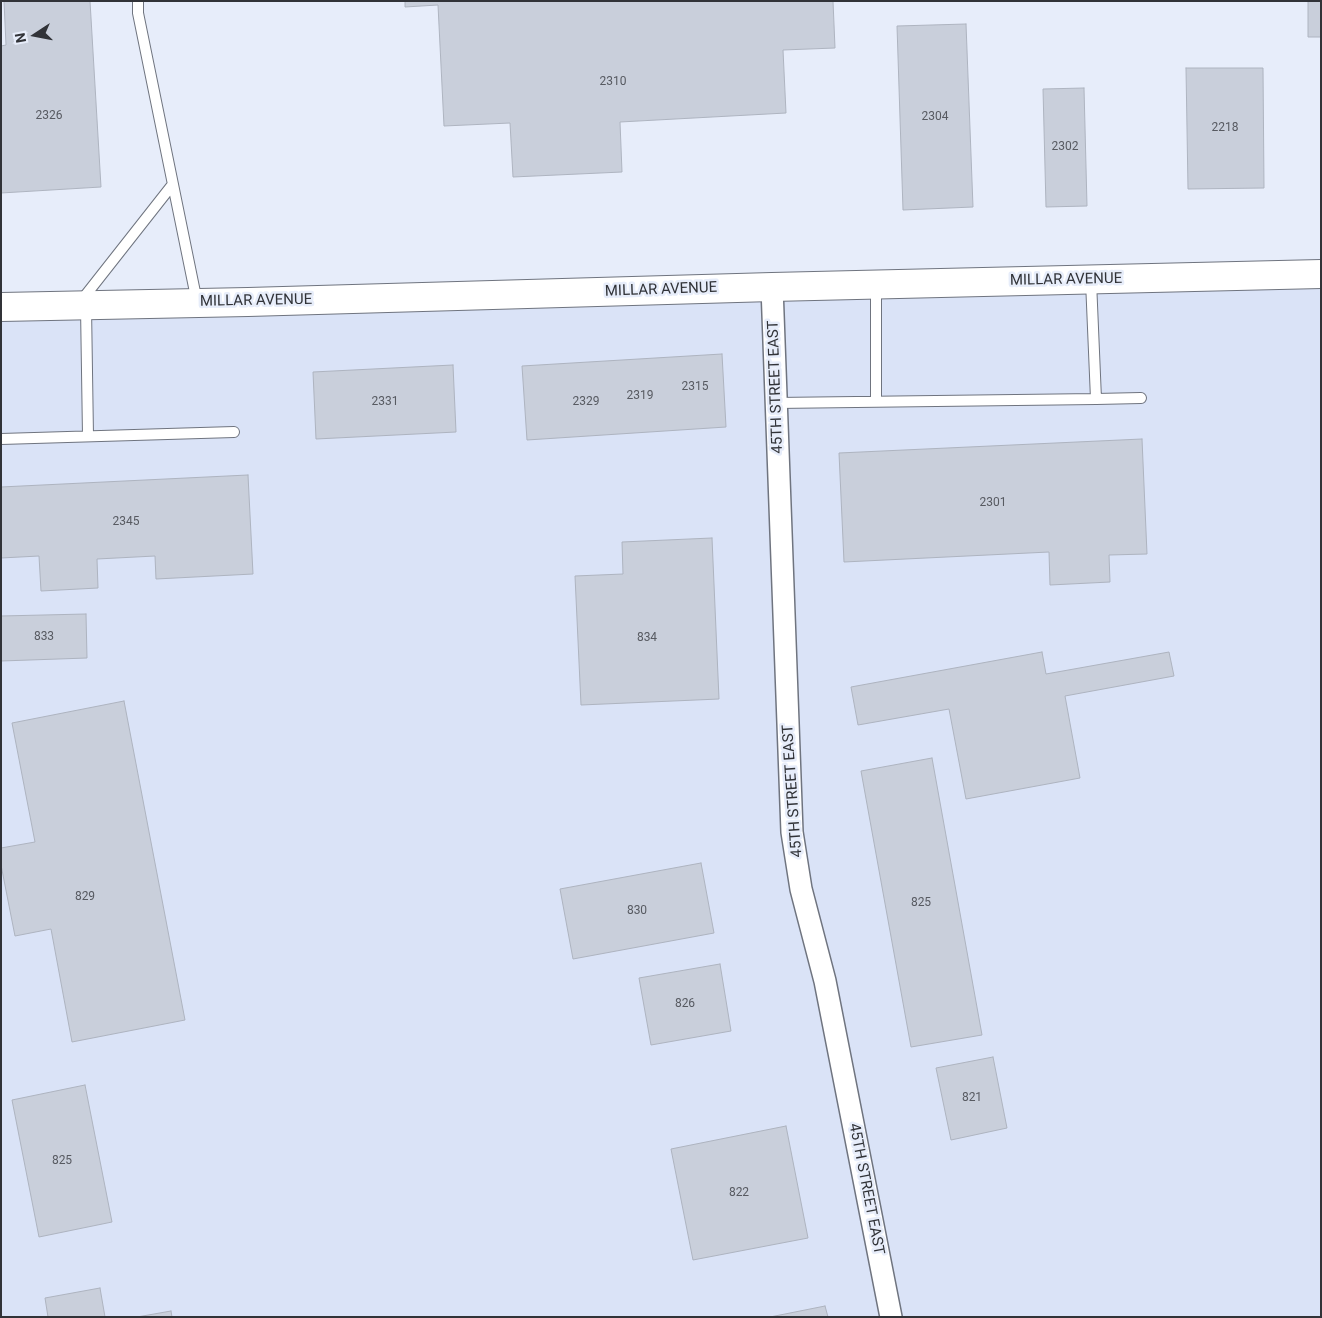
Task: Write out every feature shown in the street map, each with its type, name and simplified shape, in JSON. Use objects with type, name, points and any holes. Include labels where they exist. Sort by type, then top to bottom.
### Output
[{"type":"street","name":"MILLAR AVENUE","points":[[1,307],[1321,274]]},
{"type":"street","name":"45TH STREET EAST","points":[[772,287],[792,832],[801,889],[825,981],[891,1317]]},
{"type":"lane","points":[[138,1],[138,13],[197,303]]},
{"type":"lane","points":[[88,436],[81,305],[173,184]]},
{"type":"lane","points":[[1091,280],[1096,399]]},
{"type":"lane","points":[[876,284],[876,401]]},
{"type":"lane","points":[[776,403],[1141,398]]},
{"type":"lane","points":[[1,439],[234,432]]},
{"type":"shaded area","points":[[1321,274],[1321,1317],[1,1317],[1,307]]},
{"type":"building","points":[[4,1],[90,1],[101,187],[1,193],[1,46],[6,45]]},
{"type":"building","points":[[405,1],[833,1],[835,48],[783,50],[786,113],[620,122],[622,172],[513,177],[510,123],[444,126],[438,5],[405,7]]},
{"type":"building","points":[[1308,1],[1321,1],[1321,37],[1308,37]]},
{"type":"building","points":[[966,24],[973,207],[903,210],[897,26]]},
{"type":"building","points":[[1186,68],[1263,68],[1264,188],[1188,189]]},
{"type":"building","points":[[1084,88],[1087,206],[1046,207],[1043,89]]},
{"type":"building","points":[[722,354],[726,427],[527,440],[522,366]]},
{"type":"building","points":[[453,365],[456,432],[316,439],[313,372]]},
{"type":"building","points":[[1142,439],[1147,554],[1109,555],[1110,582],[1050,585],[1049,552],[844,562],[839,453]]},
{"type":"building","points":[[248,475],[253,574],[156,579],[155,556],[97,559],[98,588],[41,591],[39,556],[1,558],[1,487]]},
{"type":"building","points":[[712,538],[719,699],[581,705],[575,576],[623,574],[622,542]]},
{"type":"building","points":[[86,614],[87,658],[1,661],[1,616]]},
{"type":"building","points":[[1042,652],[1046,674],[1169,652],[1174,676],[1065,696],[1080,778],[966,799],[949,709],[858,725],[851,687]]},
{"type":"building","points":[[124,701],[185,1020],[72,1042],[51,929],[15,936],[1,865],[1,848],[35,842],[12,723]]},
{"type":"building","points":[[932,758],[982,1035],[911,1047],[861,771]]},
{"type":"building","points":[[701,863],[714,933],[573,959],[560,889]]},
{"type":"building","points":[[720,964],[731,1031],[651,1045],[639,978]]},
{"type":"building","points":[[993,1057],[1007,1128],[951,1140],[936,1068]]},
{"type":"building","points":[[85,1085],[112,1222],[39,1237],[12,1100]]},
{"type":"building","points":[[786,1126],[808,1238],[693,1260],[671,1149]]},
{"type":"building","points":[[100,1288],[105,1317],[48,1317],[45,1298]]},
{"type":"building","points":[[825,1306],[828,1317],[770,1317]]},
{"type":"building","points":[[171,1311],[172,1317],[137,1317]]}]
